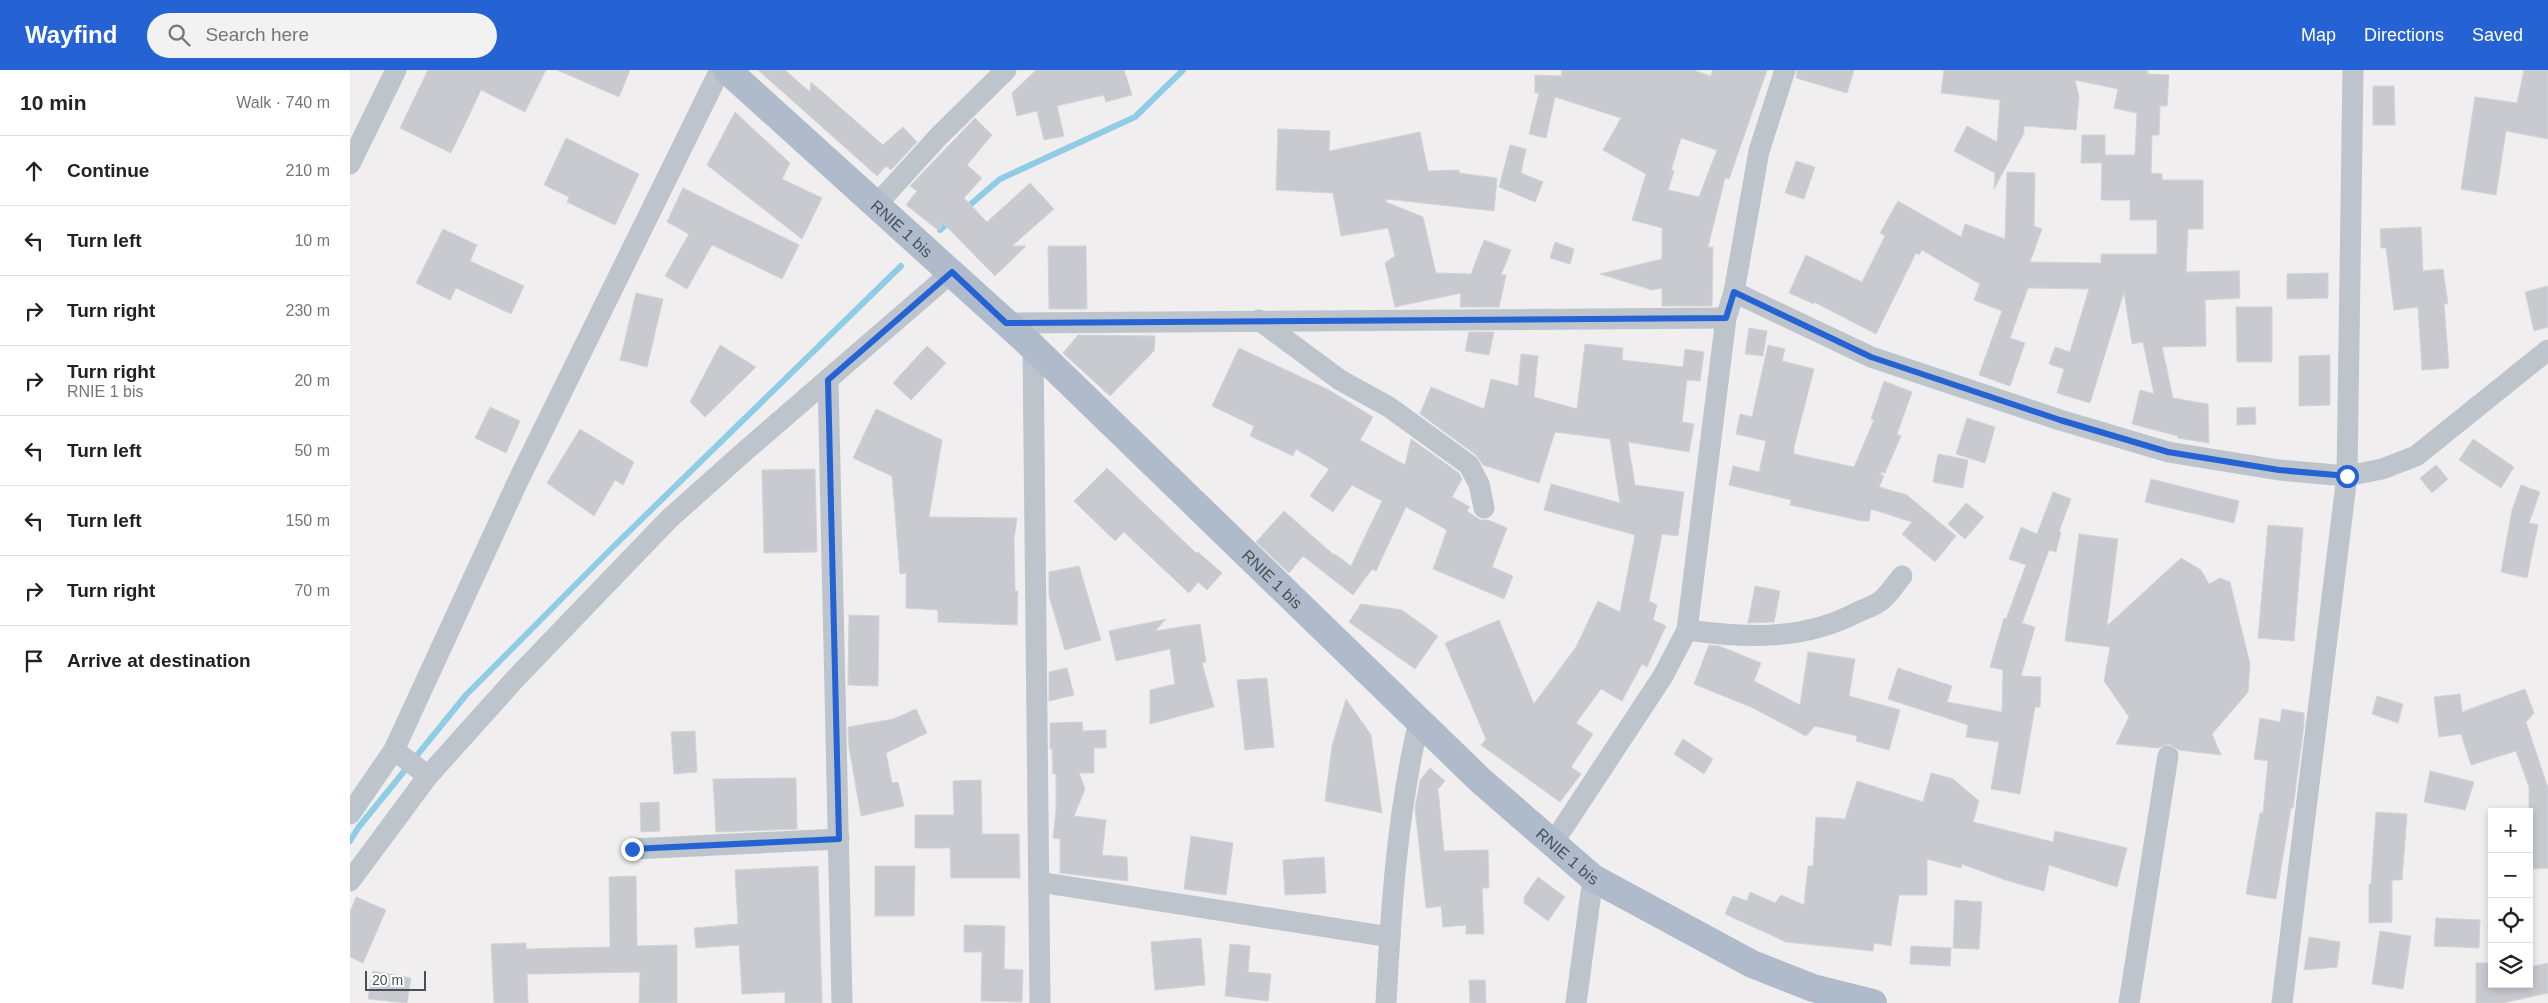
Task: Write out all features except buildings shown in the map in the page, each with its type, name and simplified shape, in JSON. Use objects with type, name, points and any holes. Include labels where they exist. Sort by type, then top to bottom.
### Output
[{"type":"main road","name":"RNIE 1 bis","points":[[727,70],[1033,347],[1480,780],[1593,878],[1752,964],[1813,988],[1873,1003]]},
{"type":"street","points":[[350,164],[396,70]]},
{"type":"street","points":[[350,814],[397,752],[518,481],[720,70]]},
{"type":"street","points":[[877,204],[938,137],[1006,70]]},
{"type":"street","points":[[1553,844],[1663,676],[1686,630],[1726,318],[1734,292],[1759,151],[1785,70]]},
{"type":"street","points":[[2282,1003],[2347,476],[2353,70]]},
{"type":"street","points":[[350,881],[426,774],[670,519],[952,272]]},
{"type":"street","points":[[1734,292],[1871,357],[2060,420],[2168,452],[2279,470],[2347,476],[2382,469],[2416,456],[2548,350]]},
{"type":"street","points":[[1006,323],[1726,318]]},
{"type":"street","points":[[1259,320],[1340,380],[1389,407],[1469,466],[1479,484],[1484,508]]},
{"type":"street","points":[[1033,347],[1040,1003]]},
{"type":"street","points":[[828,380],[842,1003]]},
{"type":"street","points":[[1686,630],[1728,636],[1775,637],[1815,630],[1853,615],[1884,599],[1902,576]]},
{"type":"street","points":[[1386,1003],[1401,819],[1407,772],[1419,721]]},
{"type":"street","points":[[397,752],[426,774]]},
{"type":"street","points":[[2129,1003],[2168,756]]},
{"type":"street","points":[[632,849],[839,839]]},
{"type":"street","points":[[1576,1003],[1593,878]]},
{"type":"street","points":[[1039,882],[1390,937]]},
{"type":"waterway","points":[[964,210],[1000,179],[1135,117],[1183,70]]},
{"type":"waterway","points":[[940,230],[950,221]]},
{"type":"waterway","points":[[350,841],[358,828],[466,695],[611,549],[901,266]]},
{"type":"route","points":[[632,849],[839,839],[828,380],[952,272],[1006,323],[1726,318],[1734,292],[1871,357],[2060,420],[2168,452],[2279,470],[2347,476]]}]
